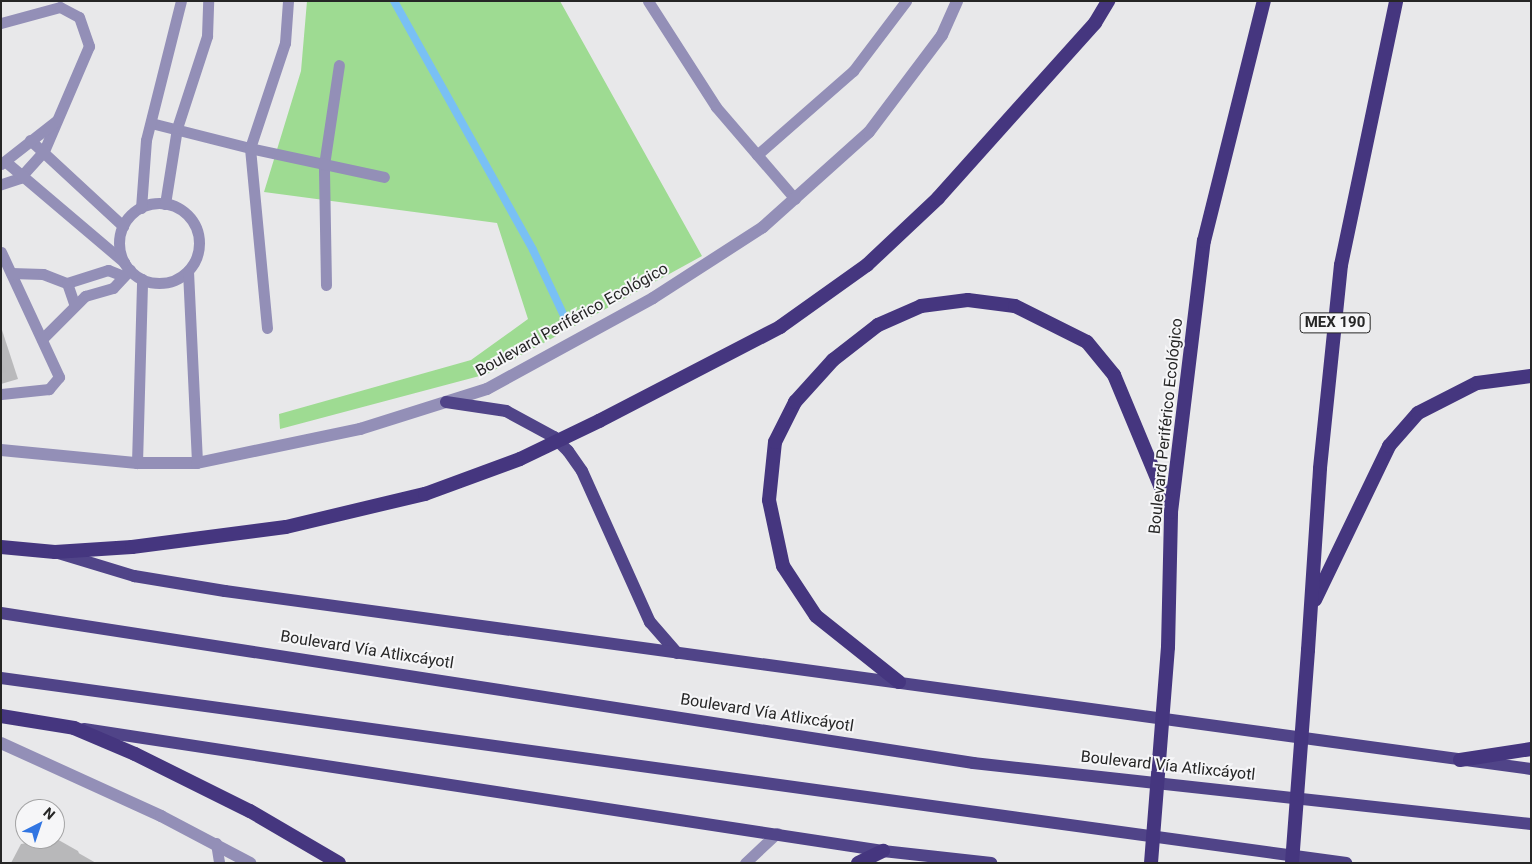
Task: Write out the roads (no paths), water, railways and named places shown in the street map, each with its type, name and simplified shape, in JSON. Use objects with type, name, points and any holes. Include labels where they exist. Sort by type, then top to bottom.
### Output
[{"type":"highway","points":[[1,547],[55,552],[210,539],[333,518],[424,494],[520,459],[599,422],[780,328],[867,265],[938,198],[1095,23],[1108,1]]},
{"type":"highway","name":"Boulevard Periférico Ecológico","points":[[1151,863],[1168,647],[1172,512],[1204,241],[1264,1]]},
{"type":"highway","name":"MEX 190","points":[[1292,863],[1311,607],[1341,265],[1396,1]]},
{"type":"highway","points":[[899,682],[816,616],[783,566],[769,500],[775,442],[795,402],[833,360],[878,325],[921,306],[968,300],[1015,306],[1087,342],[1114,375],[1172,512]]},
{"type":"highway","points":[[1311,607],[1389,446],[1418,413],[1477,383],[1531,376]]},
{"type":"highway","points":[[1,716],[74,728],[192,780],[338,863]]},
{"type":"highway","points":[[1460,760],[1531,749]]},
{"type":"highway","points":[[858,863],[883,851]]},
{"type":"main road","points":[[446,402],[506,411],[554,437],[568,451],[582,471],[650,622],[677,653]]},
{"type":"main road","points":[[55,552],[163,582],[1531,769]]},
{"type":"main road","name":"Boulevard Vía Atlixcáyotl","points":[[1,613],[973,763],[1531,824]]},
{"type":"main road","points":[[1,678],[1346,863]]},
{"type":"main road","points":[[74,728],[777,833],[883,851],[991,863]]},
{"type":"street","name":"Boulevard Periférico Ecológico","points":[[1,450],[137,463],[197,463],[333,435],[487,389],[653,298],[763,227],[869,132],[942,35],[957,1]]},
{"type":"street","points":[[1,744],[216,843],[250,863]]},
{"type":"lane","points":[[141,208],[150,123],[181,1]]},
{"type":"lane","points":[[165,204],[177,128],[206,43],[208,1]]},
{"type":"lane","points":[[267,328],[250,148],[285,43],[288,1]]},
{"type":"lane","points":[[648,1],[716,107],[795,199]]},
{"type":"lane","points":[[758,155],[853,71],[906,1]]},
{"type":"lane","points":[[1,23],[60,7],[79,17],[85,25],[89,46],[44,151],[20,178],[1,184]]},
{"type":"lane","points":[[326,285],[324,165],[339,65]]},
{"type":"lane","points":[[56,121],[30,140],[4,163],[125,269],[142,279],[166,283],[188,271]]},
{"type":"lane","points":[[150,123],[177,128],[250,148],[384,177]]},
{"type":"lane","points":[[30,140],[123,226]]},
{"type":"lane","points":[[42,339],[65,321],[75,306],[85,296],[113,288],[125,269],[120,250],[123,226],[141,208],[165,204],[177,208],[195,225],[199,249],[188,271],[197,463]]},
{"type":"lane","points":[[1,252],[59,377],[55,385],[1,394]]},
{"type":"lane","points":[[11,273],[43,274],[67,284],[108,270],[125,269]]},
{"type":"lane","points":[[137,463],[142,279]]},
{"type":"lane","points":[[67,284],[75,306]]},
{"type":"lane","points":[[746,863],[777,833]]},
{"type":"lane","points":[[216,843],[219,863]]},
{"type":"waterway","points":[[394,1],[533,250],[566,320]]}]
